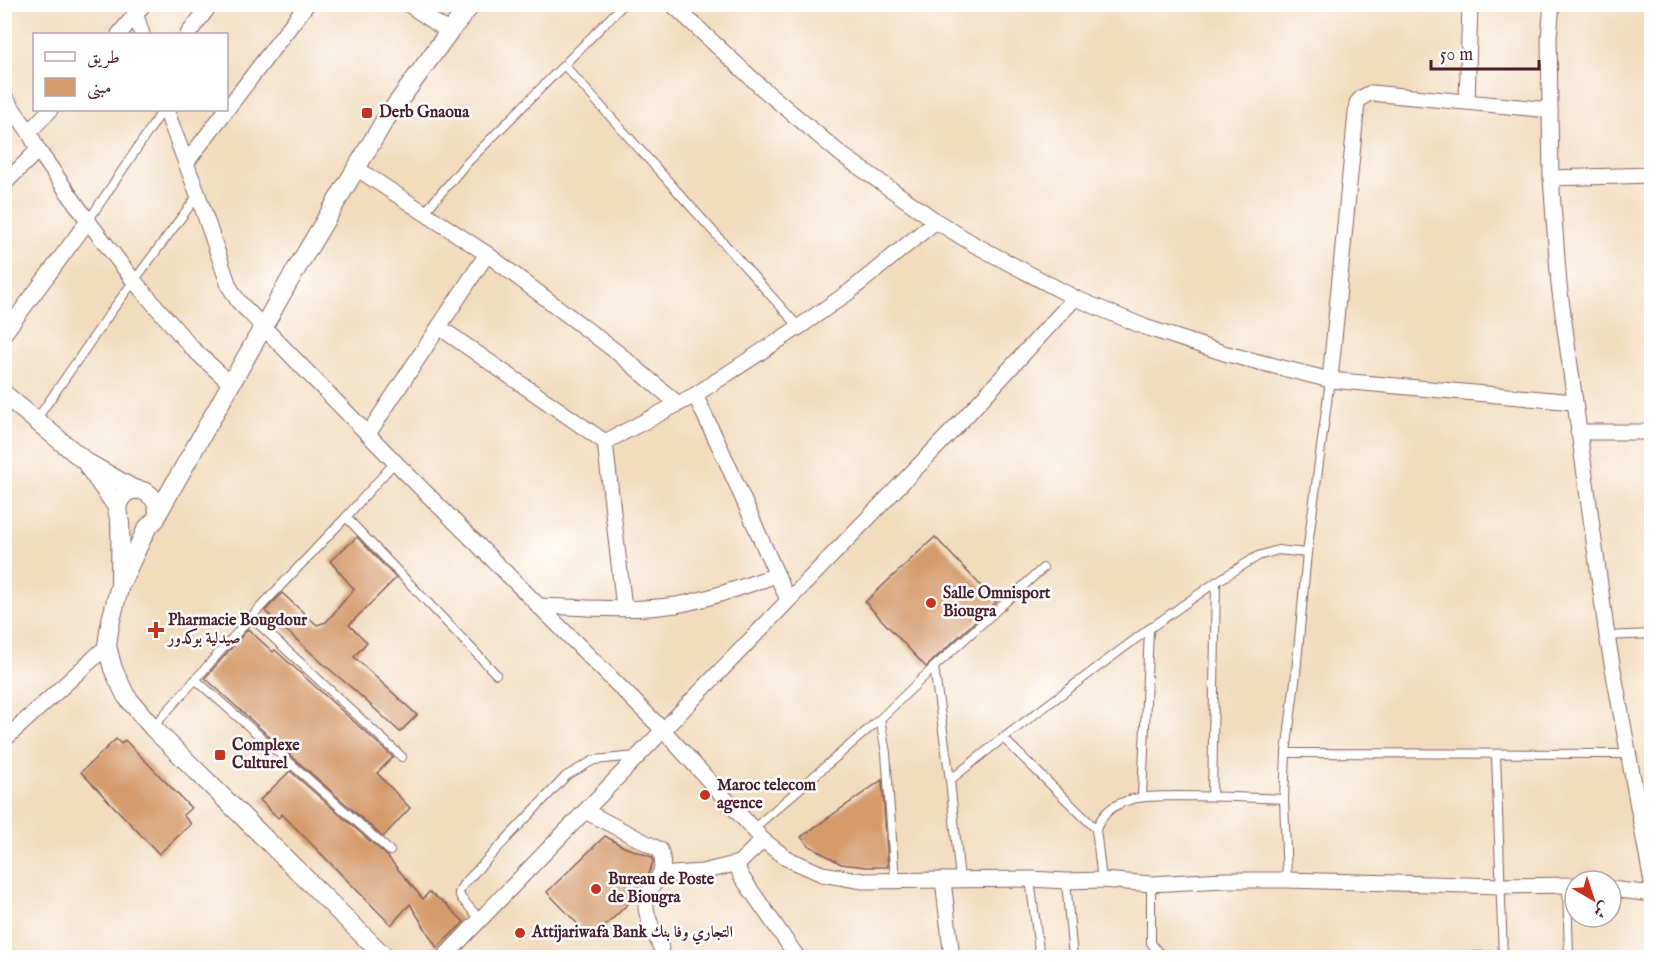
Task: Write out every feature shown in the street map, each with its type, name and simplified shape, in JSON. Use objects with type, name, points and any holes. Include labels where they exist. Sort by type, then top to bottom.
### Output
[{"type":"street","points":[[189,33],[211,4]]},
{"type":"street","points":[[228,108],[307,4]]},
{"type":"street","points":[[408,4],[449,32]]},
{"type":"street","points":[[386,957],[153,728],[126,696],[113,669],[106,646],[120,585],[147,528],[156,519],[263,327],[385,120],[472,4]]},
{"type":"street","points":[[672,4],[762,88],[842,155],[936,221],[975,245],[1075,298],[1145,327],[1227,354],[1330,380],[1574,402]]},
{"type":"street","points":[[1467,101],[1470,4]]},
{"type":"street","points":[[1552,4],[1549,37],[1551,178],[1559,285],[1606,636],[1641,810],[1651,874]]},
{"type":"street","points":[[120,33],[138,8]]},
{"type":"street","points":[[138,8],[142,33]]},
{"type":"street","points":[[1330,380],[1357,103],[1365,95],[1371,93],[1550,110]]},
{"type":"street","points":[[4,96],[29,132],[38,150],[134,281],[192,348],[231,384]]},
{"type":"street","points":[[29,132],[49,111]]},
{"type":"street","points":[[164,111],[198,195],[229,286],[238,301],[394,462],[663,730],[758,835],[786,858],[822,874],[863,881],[1030,879],[1102,880],[1150,884],[1224,880],[1287,880],[1501,886],[1563,885]]},
{"type":"street","points":[[186,163],[226,111]]},
{"type":"street","points":[[4,184],[38,150]]},
{"type":"street","points":[[356,168],[487,254],[618,353],[678,404]]},
{"type":"street","points":[[1551,178],[1652,175]]},
{"type":"street","points":[[4,334],[88,221]]},
{"type":"street","points":[[605,442],[695,395],[799,327],[849,292],[936,221]]},
{"type":"street","points":[[368,434],[487,254]]},
{"type":"street","points":[[443,957],[956,427],[1075,298]]},
{"type":"street","points":[[439,327],[605,442],[624,608]]},
{"type":"street","points":[[4,394],[86,462],[156,501],[158,513]]},
{"type":"street","points":[[695,395],[788,600]]},
{"type":"street","points":[[1578,432],[1652,432]]},
{"type":"street","points":[[120,585],[118,513],[123,496],[141,491],[188,460]]},
{"type":"street","points":[[86,462],[129,529],[147,528]]},
{"type":"street","points":[[538,606],[647,608],[677,604],[717,594],[777,574]]},
{"type":"street","points":[[4,740],[106,646]]},
{"type":"street","points":[[585,811],[660,850],[664,861],[660,875],[646,900],[646,909],[661,948]]},
{"type":"street","points":[[758,835],[738,868],[741,876],[798,957]]},
{"type":"street","points":[[660,875],[702,872],[739,863]]},
{"type":"street","points":[[943,880],[952,957]]},
{"type":"street","points":[[1623,890],[1652,894]]},
{"type":"lane","points":[[424,213],[464,166],[624,4]]},
{"type":"lane","points":[[564,65],[799,327]]},
{"type":"lane","points":[[88,221],[163,111]]},
{"type":"lane","points":[[36,420],[198,195]]},
{"type":"lane","points":[[1287,880],[1284,799],[1286,753],[1307,553],[1330,380]]},
{"type":"lane","points":[[153,728],[251,617],[346,517],[394,462]]},
{"type":"lane","points":[[346,517],[496,675]]},
{"type":"lane","points":[[950,780],[1149,629],[1216,582],[1258,556],[1278,550],[1307,553]]},
{"type":"lane","points":[[758,835],[934,667],[1043,568]]},
{"type":"lane","points":[[1212,796],[1216,582]]},
{"type":"lane","points":[[251,617],[402,757]]},
{"type":"lane","points":[[1142,797],[1149,629]]},
{"type":"lane","points":[[1606,636],[1652,634]]},
{"type":"lane","points":[[934,667],[950,780],[960,880]]},
{"type":"lane","points":[[196,680],[390,851]]},
{"type":"lane","points":[[880,719],[886,753],[895,881]]},
{"type":"lane","points":[[1003,738],[1095,829]]},
{"type":"lane","points":[[1286,753],[1629,754]]},
{"type":"lane","points":[[1414,957],[1503,956],[1496,754]]},
{"type":"lane","points":[[480,919],[461,898],[459,893],[462,886],[566,776],[594,760],[638,756]]},
{"type":"lane","points":[[1102,880],[1095,829],[1100,818],[1121,802],[1142,797],[1212,796],[1284,799]]},
{"type":"lane","points":[[1030,879],[1040,957]]},
{"type":"lane","points":[[1066,881],[1074,957]]},
{"type":"lane","points":[[1150,884],[1150,943],[1154,950],[1172,957]]},
{"type":"lane","points":[[1569,957],[1570,929]]},
{"type":"building","points":[[357,537],[396,578],[349,625],[367,642],[354,657],[417,715],[400,732],[265,611],[282,593],[317,625],[326,622],[354,589],[330,561]]},
{"type":"building","name":"Salle Omnisport Biougra","points":[[935,537],[996,602],[926,667],[865,602]]},
{"type":"building","points":[[248,629],[273,652],[275,650],[393,757],[377,773],[410,808],[383,837],[205,678]]},
{"type":"building","points":[[116,739],[121,744],[125,740],[191,808],[183,815],[191,824],[159,854],[81,772]]},
{"type":"building","points":[[290,771],[387,856],[423,899],[429,892],[447,905],[464,922],[437,948],[410,904],[391,925],[282,814],[278,818],[260,800]]},
{"type":"building","points":[[882,780],[888,867],[841,864],[808,845],[801,837]]},
{"type":"building","name":"Bureau de Poste de Biougra","points":[[605,836],[624,847],[652,857],[653,862],[638,894],[592,939],[547,892]]},
{"type":"place","name":"Derb Gnaoua","points":[[367,113]]},
{"type":"place","name":"Salle Omnisport Biougra","points":[[931,603]]},
{"type":"place","name":"Pharmacie Bougdour صيدلية بوكدور","points":[[156,630]]},
{"type":"place","name":"Complexe Culturel","points":[[220,755]]},
{"type":"place","name":"Maroc telecom agence","points":[[705,795]]},
{"type":"place","name":"Bureau de Poste de Biougra","points":[[596,889]]},
{"type":"place","name":"Attijariwafa Bank التجاري وفا بنك","points":[[520,933]]}]
